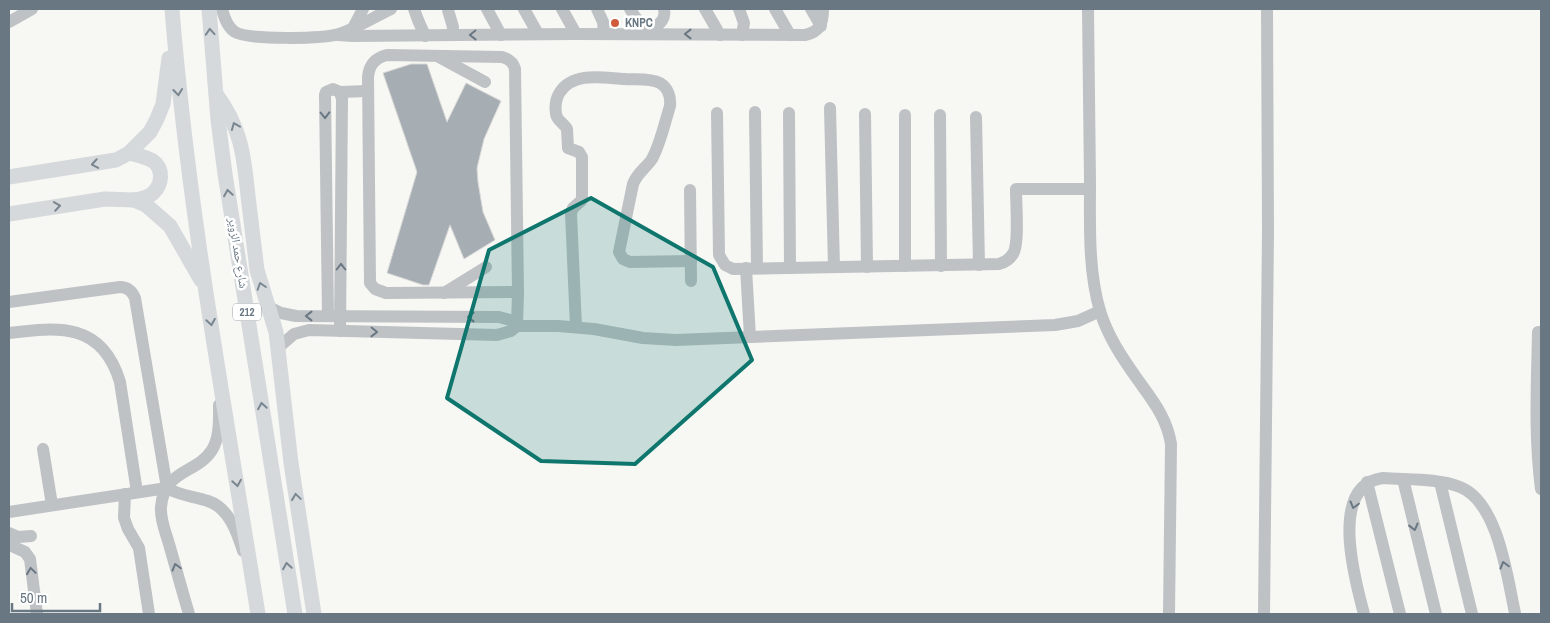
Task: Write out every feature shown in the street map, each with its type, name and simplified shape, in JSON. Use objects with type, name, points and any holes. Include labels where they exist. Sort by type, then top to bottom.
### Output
[{"type":"main road","points":[[172,9],[178,89],[186,157],[258,614]]},
{"type":"main road","name":"شارع حمد الزوير","points":[[209,9],[215,92],[227,184],[295,614]]},
{"type":"main road","points":[[9,177],[97,164],[116,160],[129,154],[150,132],[163,104],[173,30]]},
{"type":"main road","points":[[215,92],[232,116],[241,142],[257,270],[279,347],[291,463],[314,614]]},
{"type":"main road","points":[[9,214],[105,200],[134,200],[153,194],[159,186],[161,176],[159,168],[154,162],[144,157],[129,154]]},
{"type":"main road","points":[[134,200],[146,205],[170,226],[206,289]]},
{"type":"street","points":[[9,22],[32,9]]},
{"type":"street","points":[[222,9],[225,20],[234,31],[248,36],[260,37],[320,37],[338,34],[391,9]]},
{"type":"street","points":[[353,28],[363,9]]},
{"type":"street","points":[[414,9],[426,36]]},
{"type":"street","points":[[487,9],[501,35]]},
{"type":"street","points":[[524,9],[538,34]]},
{"type":"street","points":[[562,9],[576,34]]},
{"type":"street","points":[[597,9],[604,34]]},
{"type":"street","points":[[630,9],[639,22],[649,27],[656,26],[664,20],[664,9]]},
{"type":"street","points":[[705,9],[720,35]]},
{"type":"street","points":[[739,9],[744,23],[742,35]]},
{"type":"street","points":[[775,9],[790,35]]},
{"type":"street","points":[[812,9],[821,26]]},
{"type":"street","points":[[338,34],[353,36],[811,34],[821,26],[823,9]]},
{"type":"street","points":[[1088,9],[1092,264],[1100,311],[1112,339],[1125,362],[1159,410],[1169,433],[1171,444],[1169,614]]},
{"type":"street","points":[[1264,614],[1266,584],[1268,240],[1267,9]]},
{"type":"street","points":[[448,10],[452,22],[452,35]]},
{"type":"street","points":[[279,347],[287,338],[301,332],[496,334],[511,331],[517,326],[518,292],[514,66],[510,60],[502,57],[382,56],[370,67],[368,77],[370,283],[374,289],[382,293],[518,292]]},
{"type":"street","points":[[437,56],[485,82]]},
{"type":"street","points":[[576,327],[571,213],[573,208],[582,200],[582,157],[579,152],[568,148],[567,127],[558,119],[556,113],[556,102],[559,94],[572,81],[589,78],[650,80],[660,83],[668,91],[670,106],[655,151],[651,160],[637,174],[633,184],[619,252],[622,259],[630,262],[691,261]]},
{"type":"street","points":[[340,331],[334,316],[342,99],[340,92],[368,91]]},
{"type":"street","points":[[830,108],[834,267]]},
{"type":"street","points":[[750,337],[755,112]]},
{"type":"street","points":[[717,113],[719,255],[722,262],[729,267],[994,265],[1009,259],[1015,250],[1016,189],[1090,189]]},
{"type":"street","points":[[788,114],[790,268]]},
{"type":"street","points":[[865,114],[867,267]]},
{"type":"street","points":[[940,114],[941,266]]},
{"type":"street","points":[[905,115],[905,266]]},
{"type":"street","points":[[976,117],[980,265]]},
{"type":"street","points":[[690,190],[691,281]]},
{"type":"street","points":[[444,293],[486,267]]},
{"type":"street","points":[[9,302],[120,287],[125,287],[132,292],[135,298],[168,488]]},
{"type":"street","points":[[269,307],[289,315],[499,317],[510,320],[517,326],[576,327],[659,339],[1055,325],[1078,321],[1100,311]]},
{"type":"street","points":[[9,333],[44,329],[67,330],[93,340],[107,355],[117,372],[120,382],[131,493],[124,518],[128,529],[140,548],[149,614]]},
{"type":"street","points":[[1541,332],[1538,332],[1537,458],[1541,489]]},
{"type":"street","points":[[189,614],[162,519],[162,501],[176,476],[202,461],[212,450],[218,426],[220,382]]},
{"type":"street","points":[[43,449],[52,505]]},
{"type":"street","points":[[1364,614],[1351,563],[1350,527],[1353,503],[1360,489],[1367,482],[1383,478],[1453,484],[1475,496],[1484,508],[1494,528],[1516,614]]},
{"type":"street","points":[[1403,479],[1436,614]]},
{"type":"street","points":[[1367,482],[1400,614]]},
{"type":"street","points":[[1440,482],[1472,614]]},
{"type":"street","points":[[9,512],[168,488],[181,495],[208,501],[220,507],[237,533],[251,574]]},
{"type":"street","points":[[9,526],[30,532],[18,537],[9,533]]},
{"type":"street","points":[[9,537],[14,551],[26,552],[30,559],[37,614]]},
{"type":"street","points":[[1266,584],[1270,614]]},
{"type":"highlighted area","points":[[591,198],[713,267],[752,360],[635,464],[541,461],[447,398],[489,250]]},
{"type":"building","points":[[411,64],[427,64],[447,122],[466,83],[501,101],[484,139],[477,168],[483,212],[495,240],[464,259],[450,225],[429,285],[423,285],[387,273],[417,172],[383,73]]},
{"type":"place","name":"KNPC","points":[[615,23]]}]
